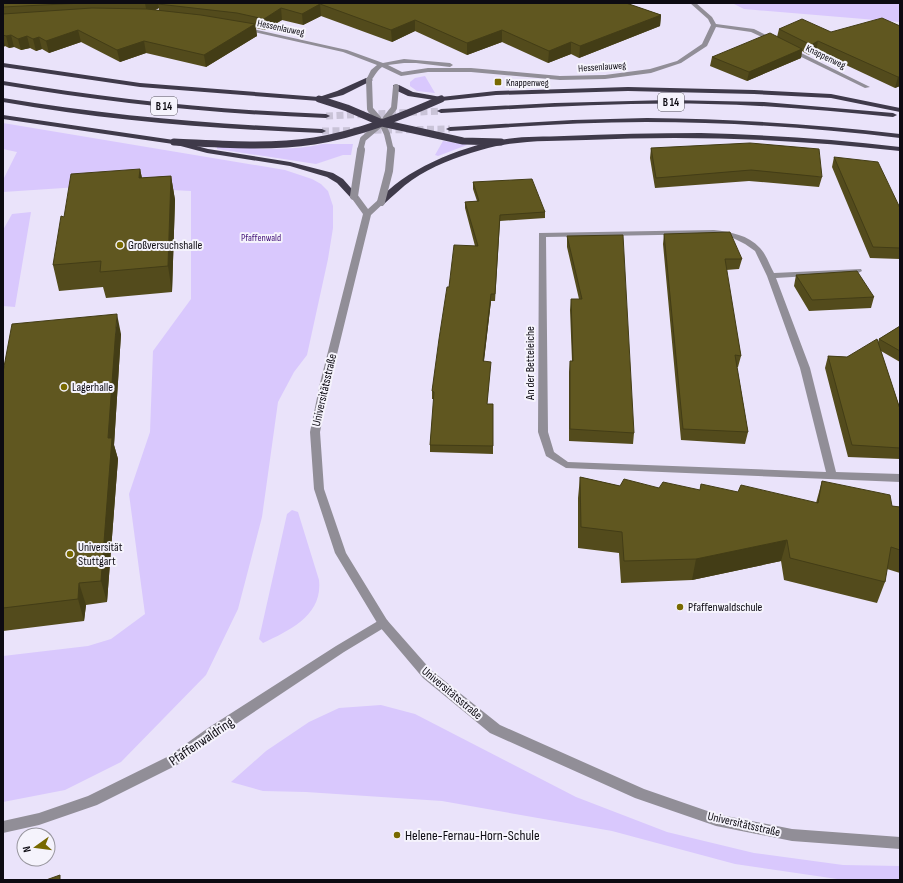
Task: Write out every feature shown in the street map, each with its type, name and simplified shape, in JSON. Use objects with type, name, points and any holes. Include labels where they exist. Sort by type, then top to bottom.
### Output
[{"type":"highway","name":"B 14","points":[[3,65],[140,85],[319,99],[347,108],[382,123],[463,141],[501,142],[652,134],[752,136],[900,149]]},
{"type":"highway","name":"B 14","points":[[319,99],[340,93],[369,80]]},
{"type":"highway","name":"B 14","points":[[3,82],[64,93],[167,106],[326,116]]},
{"type":"highway","name":"B 14","points":[[396,88],[411,94],[441,98],[496,93],[628,89],[754,92],[831,96],[900,110]]},
{"type":"highway","name":"B 14","points":[[174,142],[295,144],[329,138],[382,123],[441,98]]},
{"type":"highway","name":"B 14","points":[[3,100],[112,117],[219,127],[322,131]]},
{"type":"highway","name":"B 14","points":[[441,111],[591,103],[666,102],[745,103],[900,115]]},
{"type":"highway","name":"B 14","points":[[587,122],[619,116],[731,116],[861,125],[900,130]]},
{"type":"highway","name":"B 14","points":[[3,117],[174,142],[207,151],[290,164],[314,170],[340,181],[354,196]]},
{"type":"highway","name":"B 14","points":[[450,129],[646,120],[745,122],[864,131],[900,136]]},
{"type":"highway","name":"B 14","points":[[381,202],[410,178],[440,162],[501,142]]},
{"type":"street","points":[[693,3],[710,18],[714,25],[752,30],[779,44]]},
{"type":"street","name":"Hessenlauweg","points":[[238,28],[345,51],[382,64],[398,77],[428,70],[471,70],[560,78],[605,78],[650,71],[679,62],[705,45],[714,25]]},
{"type":"street","name":"Knappenweg","points":[[786,47],[867,87]]},
{"type":"street","name":"Hessenlauweg","points":[[382,64],[411,60],[456,65],[471,70]]},
{"type":"street","points":[[382,64],[374,69],[370,75],[370,109],[382,123],[390,138],[392,158],[381,202],[367,214],[354,196],[363,139],[382,123],[394,108],[398,77]]},
{"type":"street","name":"Universitätsstraße","points":[[367,214],[314,432],[319,489],[341,553],[383,623],[427,674],[495,729],[640,794],[716,820],[792,835],[900,843]]},
{"type":"street","name":"An der Betteleiche","points":[[832,476],[805,368],[771,276],[758,250],[748,242],[733,235],[714,232],[542,235],[544,432],[550,454],[566,464],[832,476],[900,478]]},
{"type":"street","points":[[771,276],[858,271]]},
{"type":"street","name":"Pfaffenwaldring","points":[[3,827],[39,819],[92,801],[174,760],[340,648],[383,623]]},
{"type":"green space","points":[[732,3],[900,3],[900,22],[744,9]]},
{"type":"green space","points":[[425,76],[435,93],[417,91],[410,86],[410,82],[415,78]]},
{"type":"green space","name":"Pfaffenwald","points":[[3,123],[285,170],[312,179],[321,184],[328,191],[333,206],[333,228],[328,259],[307,355],[294,372],[278,402],[262,517],[238,609],[206,675],[121,762],[65,790],[3,802],[3,656],[88,646],[111,639],[145,614],[129,494],[150,432],[153,351],[191,299],[191,191],[94,186],[3,192],[3,180],[17,152],[3,149]]},
{"type":"green space","points":[[443,141],[467,145],[438,156],[435,155]]},
{"type":"green space","points":[[323,144],[353,144],[351,155],[343,155],[316,164],[217,149],[217,146],[284,149]]},
{"type":"green space","points":[[31,212],[15,307],[3,306],[3,230],[12,214]]},
{"type":"green space","points":[[292,510],[298,512],[319,580],[319,592],[316,603],[303,620],[284,633],[263,643],[259,639],[287,514]]},
{"type":"green space","points":[[381,705],[415,714],[576,797],[667,832],[754,853],[843,865],[900,866],[900,880],[844,880],[735,864],[612,831],[442,801],[306,792],[263,791],[231,782],[266,751],[309,722],[339,708]]},
{"type":"building","points":[[3,3],[83,3],[3,7]]},
{"type":"building","points":[[626,3],[661,15],[580,46],[571,42],[549,51],[502,30],[467,43],[415,20],[391,30],[320,4],[302,14],[281,8],[264,19],[237,13],[158,4]]},
{"type":"building","points":[[92,8],[147,9],[201,15],[255,24],[204,55],[144,41],[117,50],[78,30],[46,41],[39,37],[33,39],[27,36],[18,39],[11,35],[3,35],[3,14]]},
{"type":"building","points":[[882,18],[900,26],[900,77],[818,41],[811,45],[779,29],[802,19],[831,32]]},
{"type":"building","points":[[770,33],[802,49],[749,72],[712,57]]},
{"type":"building","points":[[750,143],[819,149],[822,177],[751,170],[656,178],[651,148]]},
{"type":"building","points":[[834,157],[878,162],[900,208],[900,248],[873,247]]},
{"type":"building","name":"Großversuchshalle","points":[[140,169],[139,178],[171,176],[168,266],[100,272],[101,261],[53,265],[61,216],[64,217],[71,174]]},
{"type":"building","points":[[532,179],[545,212],[500,215],[495,294],[491,294],[483,361],[491,362],[487,404],[493,404],[493,446],[430,445],[434,392],[432,391],[447,287],[449,287],[454,245],[478,246],[465,202],[479,201],[473,182]]},
{"type":"building","points":[[730,232],[742,259],[725,259],[741,356],[735,355],[748,432],[683,429],[664,234]]},
{"type":"building","points":[[623,235],[634,433],[570,429],[570,361],[573,361],[571,299],[582,299],[567,236]]},
{"type":"building","points":[[857,271],[874,297],[812,300],[796,275]]},
{"type":"building","points":[[117,314],[108,438],[112,438],[101,581],[79,583],[78,599],[3,608],[3,372],[12,324]]},
{"type":"building","points":[[900,326],[900,351],[879,339]]},
{"type":"building","points":[[877,339],[900,409],[900,448],[852,445],[828,356],[847,357]]},
{"type":"building","name":"Pfaffenwaldschule","points":[[580,477],[620,486],[624,479],[659,488],[663,482],[700,490],[701,484],[738,492],[741,485],[818,503],[822,481],[890,495],[892,506],[900,507],[900,550],[891,547],[885,582],[790,558],[787,540],[696,559],[624,561],[622,532],[581,527]]},
{"type":"building","points":[[60,875],[60,880],[46,880]]},
{"type":"tunnel","points":[[326,116],[441,111]]},
{"type":"tunnel","points":[[322,131],[450,129]]},
{"type":"place","name":"Knappenweg","points":[[498,82]]},
{"type":"place","name":"Großversuchshalle","points":[[120,245]]},
{"type":"place","name":"Lagerhalle","points":[[64,387]]},
{"type":"place","name":"Universität Stuttgart","points":[[70,554]]},
{"type":"place","name":"Pfaffenwaldschule","points":[[680,607]]},
{"type":"place","name":"Helene-Fernau-Horn-Schule","points":[[397,835]]}]
